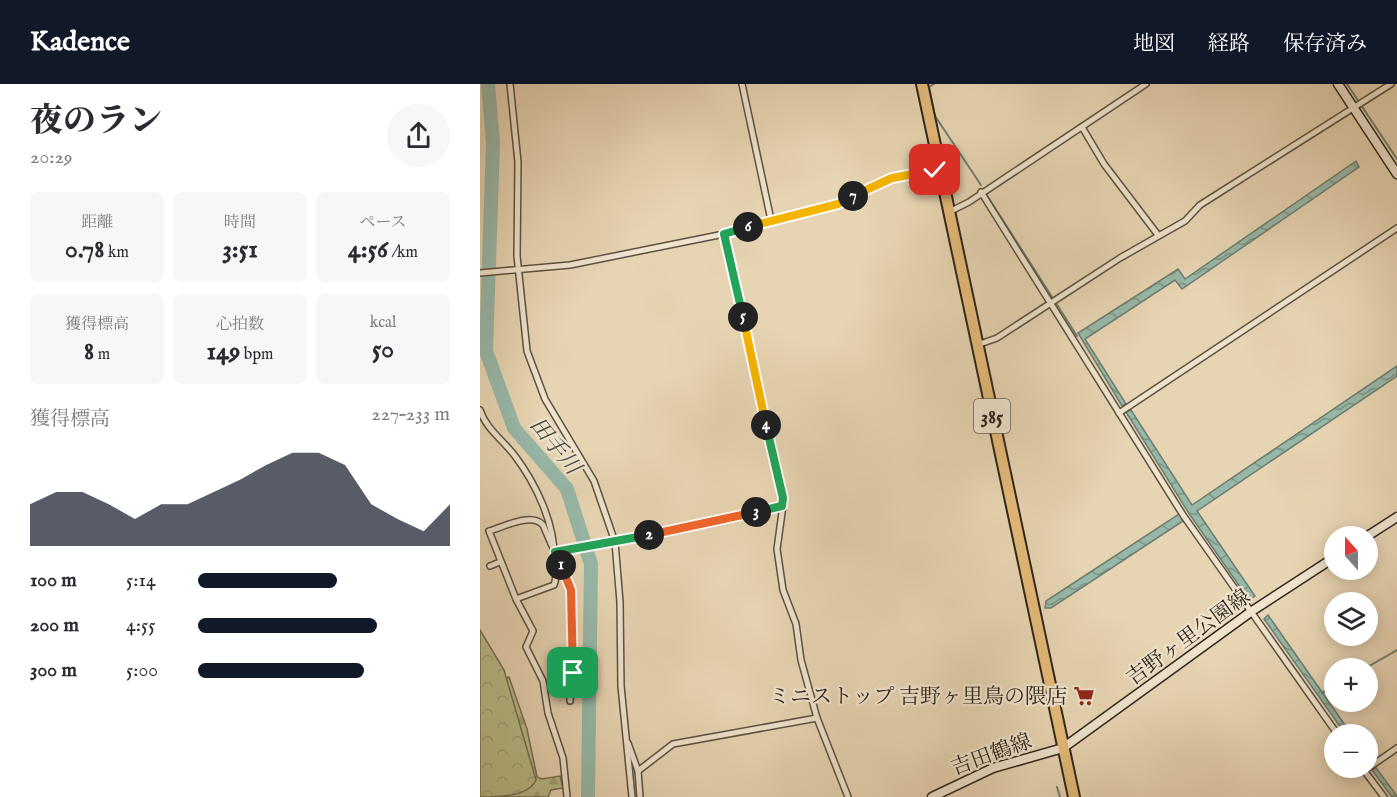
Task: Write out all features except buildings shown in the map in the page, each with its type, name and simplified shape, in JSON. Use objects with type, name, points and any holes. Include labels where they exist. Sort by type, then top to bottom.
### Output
[{"type":"highway","name":"385","points":[[922,84],[1074,797]]},
{"type":"main road","points":[[1338,84],[1397,174]]},
{"type":"main road","points":[[1378,529],[1397,517]]},
{"type":"main road","name":"吉野ヶ里公園線","points":[[1063,748],[1252,611],[1324,564]]},
{"type":"main road","name":"吉田鶴線","points":[[932,797],[993,768],[1063,748]]},
{"type":"street","points":[[510,84],[518,162],[517,256],[527,351],[545,399],[594,481],[615,542],[626,736],[632,797]]},
{"type":"street","points":[[742,84],[771,220]]},
{"type":"street","points":[[949,212],[1146,84]]},
{"type":"street","points":[[977,345],[997,338],[1158,235],[1185,221],[1200,205],[1391,84]]},
{"type":"street","points":[[1082,127],[1104,164],[1158,235]]},
{"type":"street","points":[[480,273],[570,265],[724,234],[838,204],[892,178],[935,170],[939,166]]},
{"type":"street","points":[[981,192],[1183,514],[1330,724]]},
{"type":"street","points":[[1119,413],[1397,228]]},
{"type":"street","points":[[724,234],[783,498],[777,549],[783,590],[796,624],[801,660],[817,718],[848,797]]},
{"type":"street","points":[[480,410],[481,421],[516,457],[526,473],[551,529],[555,552],[554,585],[516,599]]},
{"type":"street","points":[[555,552],[615,542],[782,506]]},
{"type":"street","points":[[567,797],[563,758],[548,713],[543,681],[526,647],[533,631],[516,599],[489,531],[530,519],[539,520],[543,525],[571,590],[574,633],[570,701]]},
{"type":"street","points":[[490,566],[500,562]]},
{"type":"street","points":[[638,771],[673,744],[817,718]]},
{"type":"street","points":[[626,736],[638,771],[640,797]]},
{"type":"street","points":[[1378,760],[1397,748]]},
{"type":"street","points":[[1370,778],[1384,797]]},
{"type":"green space","points":[[480,630],[504,670],[536,780],[527,790],[512,795],[480,797]]},
{"type":"green space","points":[[480,655],[503,678],[509,677],[527,729],[537,777],[542,779],[560,776],[563,788],[551,790],[548,797],[494,797]]},
{"type":"water","points":[[1356,161],[1359,167],[1182,289],[1175,280],[1085,339],[1126,404],[1122,406],[1078,333],[1178,269],[1185,279]]},
{"type":"water","points":[[1397,366],[1397,376],[1197,511],[1255,596],[1249,600],[1188,512],[1126,412],[1131,410],[1192,505]]},
{"type":"water","points":[[1179,514],[1183,521],[1051,608],[1045,608],[1046,601]]},
{"type":"water","points":[[1268,615],[1324,695],[1324,704],[1264,619]]},
{"type":"water","points":[[1330,712],[1336,712],[1344,724],[1338,724]]},
{"type":"water","points":[[1378,771],[1397,796],[1392,797],[1378,778]]},
{"type":"waterway","name":"田手川","points":[[488,84],[493,143],[486,351],[514,428],[567,489],[591,564],[588,797]]},
{"type":"waterway","points":[[934,84],[929,87],[935,116],[981,185]]},
{"type":"waterway","points":[[1347,84],[1397,159]]},
{"type":"waterway","points":[[986,194],[1052,297]]},
{"type":"waterway","points":[[1056,303],[1077,336]]},
{"type":"waterway","points":[[1378,661],[1397,650]]},
{"type":"waterway","points":[[1057,787],[1060,797]]},
{"type":"place","name":"ミニストップ 吉野ヶ里鳥の隈店","points":[[1084,696]]},
{"type":"route","points":[[573,673],[574,633],[571,590],[555,552],[615,542],[782,506],[783,498],[724,234],[838,204],[892,178],[935,170]]}]
